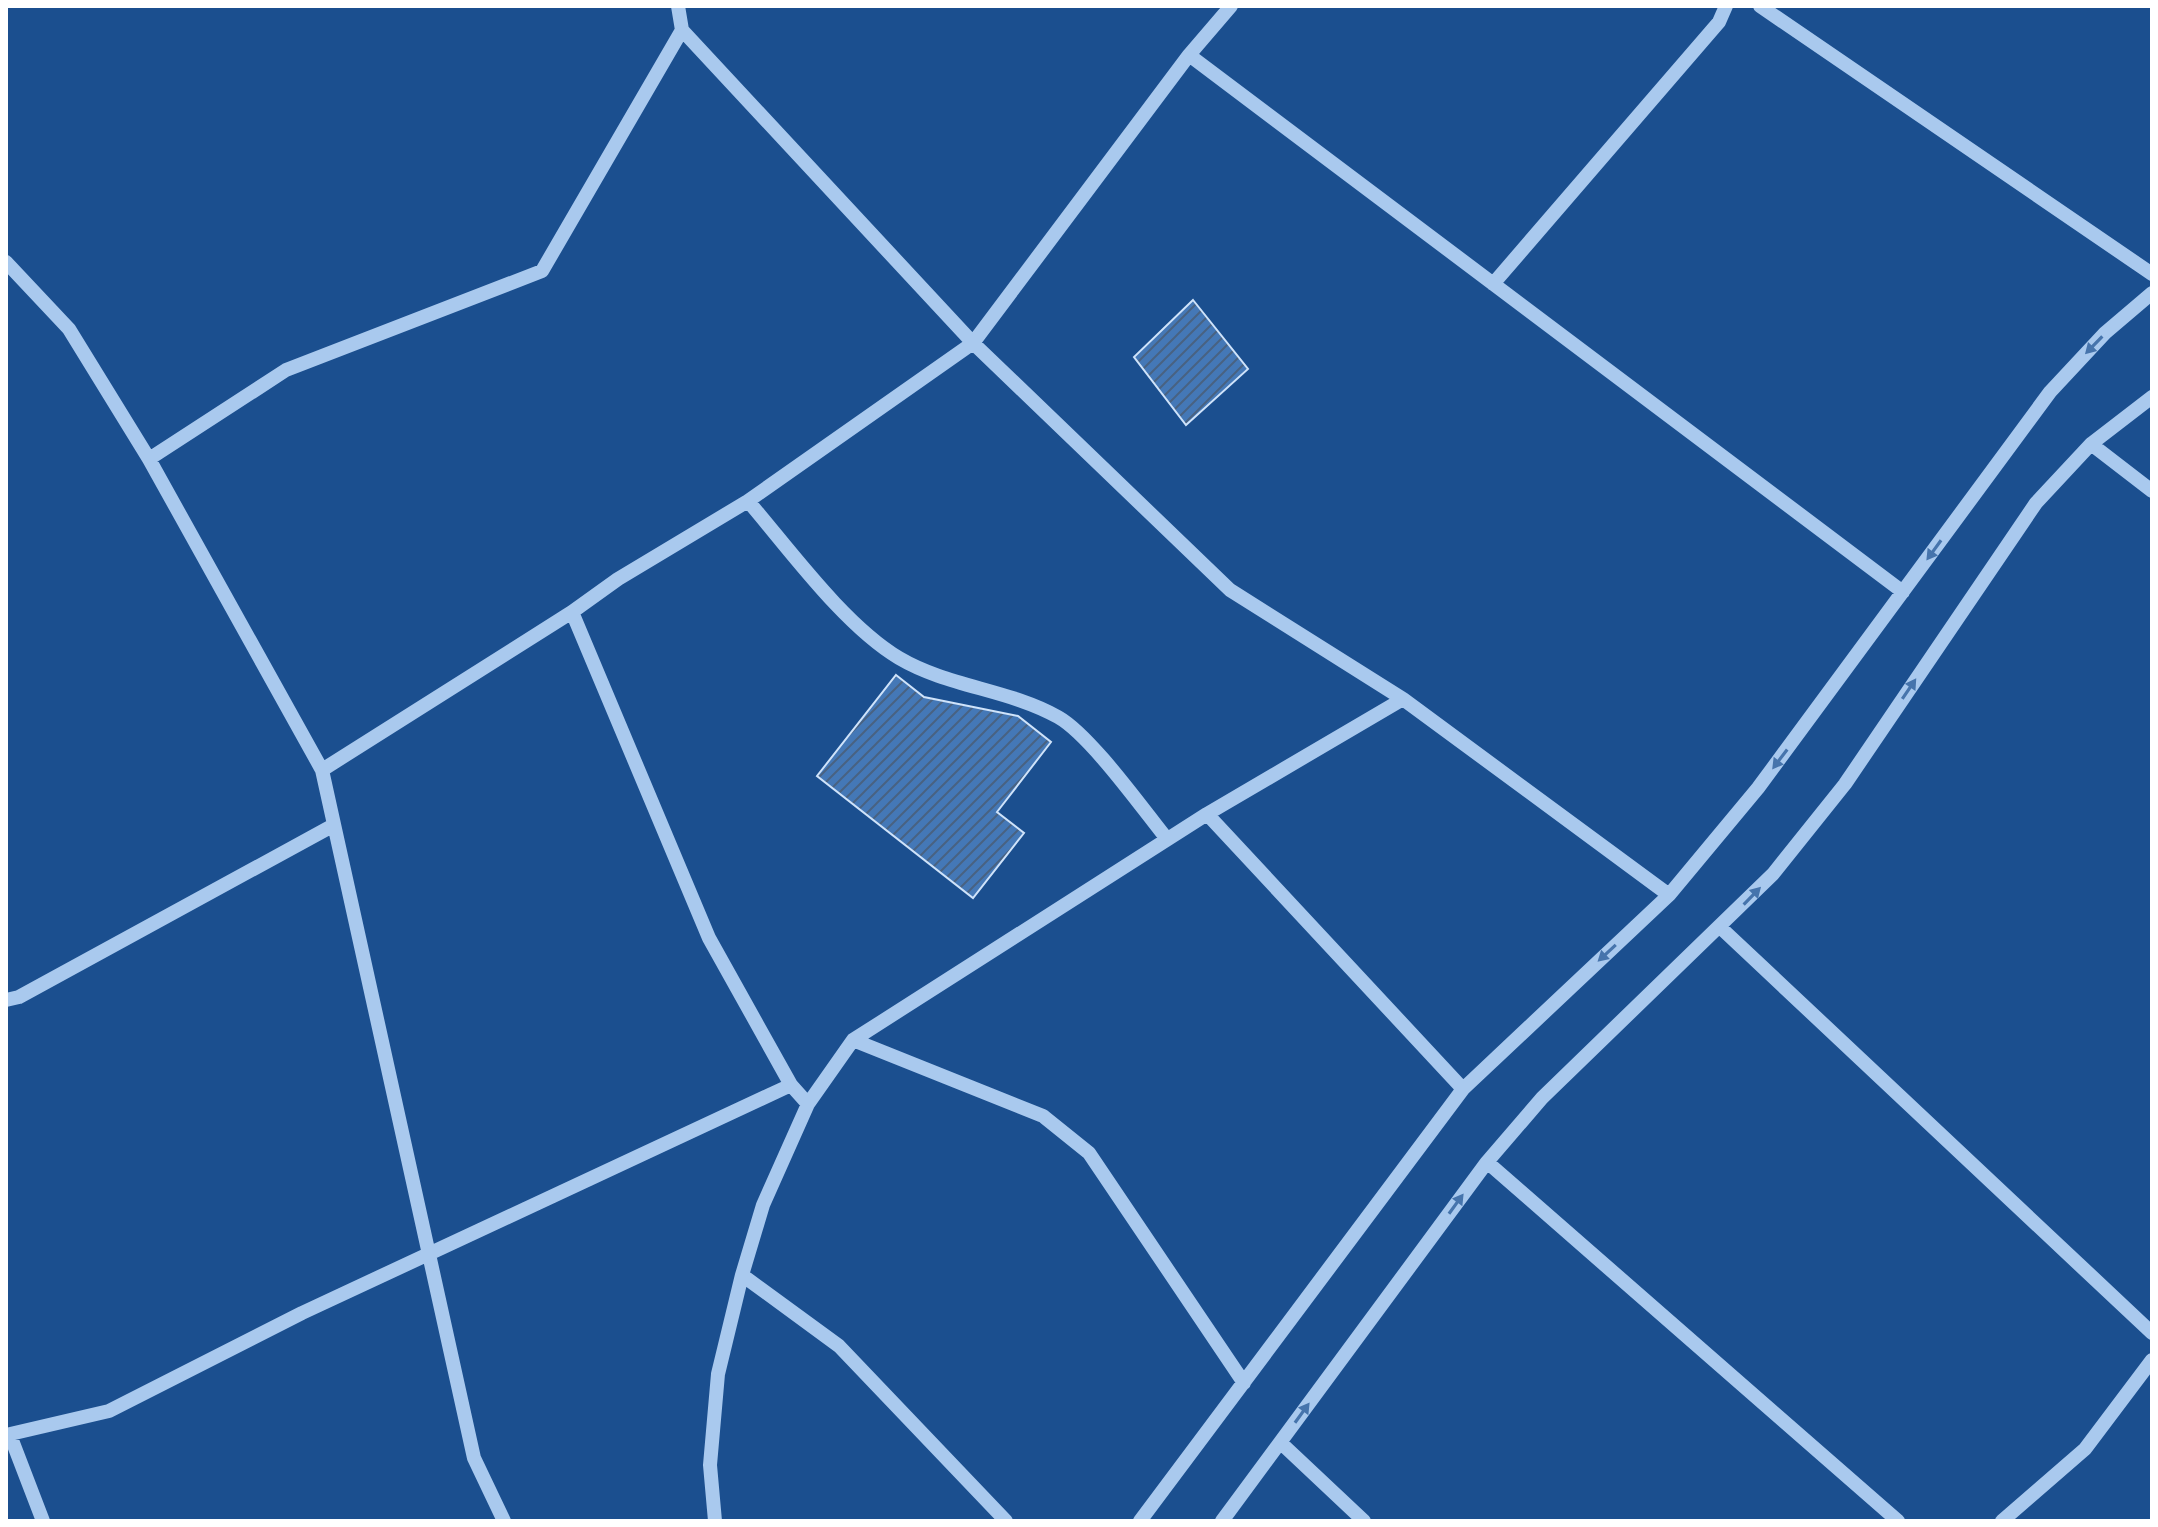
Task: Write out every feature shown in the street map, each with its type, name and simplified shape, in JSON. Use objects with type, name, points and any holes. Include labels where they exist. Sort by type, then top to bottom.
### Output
[{"type":"street","points":[[678,6],[682,30],[973,343],[1230,590],[1403,699],[1669,895]]},
{"type":"street","points":[[322,770],[572,612],[618,579],[748,501],[973,343],[1189,55],[1231,6]]},
{"type":"street","points":[[1493,284],[1719,22],[1726,6]]},
{"type":"street","points":[[1760,6],[2152,274]]},
{"type":"street","points":[[149,459],[286,370],[542,271],[682,30]]},
{"type":"street","points":[[1189,55],[1903,592]]},
{"type":"street","points":[[6,262],[69,329],[149,459],[322,770],[474,1458],[504,1521]]},
{"type":"street","points":[[1140,1521],[1463,1089],[1669,895],[1758,788],[2050,392],[2105,333],[2152,293]]},
{"type":"street","points":[[1222,1521],[1487,1162],[1542,1098],[1721,928],[1773,874],[1845,784],[2036,503],[2091,444],[2152,397]]},
{"type":"street","points":[[2091,444],[2152,491]]},
{"type":"street","points":[[748,501],[817,583],[877,641],[921,670],[1010,696],[1061,719],[1104,762],[1167,839]]},
{"type":"street","points":[[572,612],[709,938],[791,1085],[808,1104]]},
{"type":"street","points":[[715,1521],[710,1465],[718,1374],[742,1275],[763,1205],[808,1104],[853,1040],[1207,814],[1403,699]]},
{"type":"street","points":[[1207,814],[1463,1089]]},
{"type":"street","points":[[6,1000],[19,997],[334,825]]},
{"type":"street","points":[[1721,928],[2152,1333]]},
{"type":"street","points":[[853,1040],[1043,1116],[1089,1153],[1244,1383]]},
{"type":"street","points":[[43,1521],[8,1435],[109,1411],[302,1313],[791,1085]]},
{"type":"street","points":[[1487,1162],[1898,1521]]},
{"type":"street","points":[[742,1275],[839,1346],[1006,1521]]},
{"type":"street","points":[[2002,1521],[2085,1449],[2152,1360]]},
{"type":"street","points":[[1281,1443],[1364,1521]]},
{"type":"building","points":[[1193,300],[1248,369],[1186,425],[1134,357]]},
{"type":"building","points":[[896,675],[924,697],[1018,716],[1051,742],[997,812],[1024,833],[973,898],[817,776]]}]
